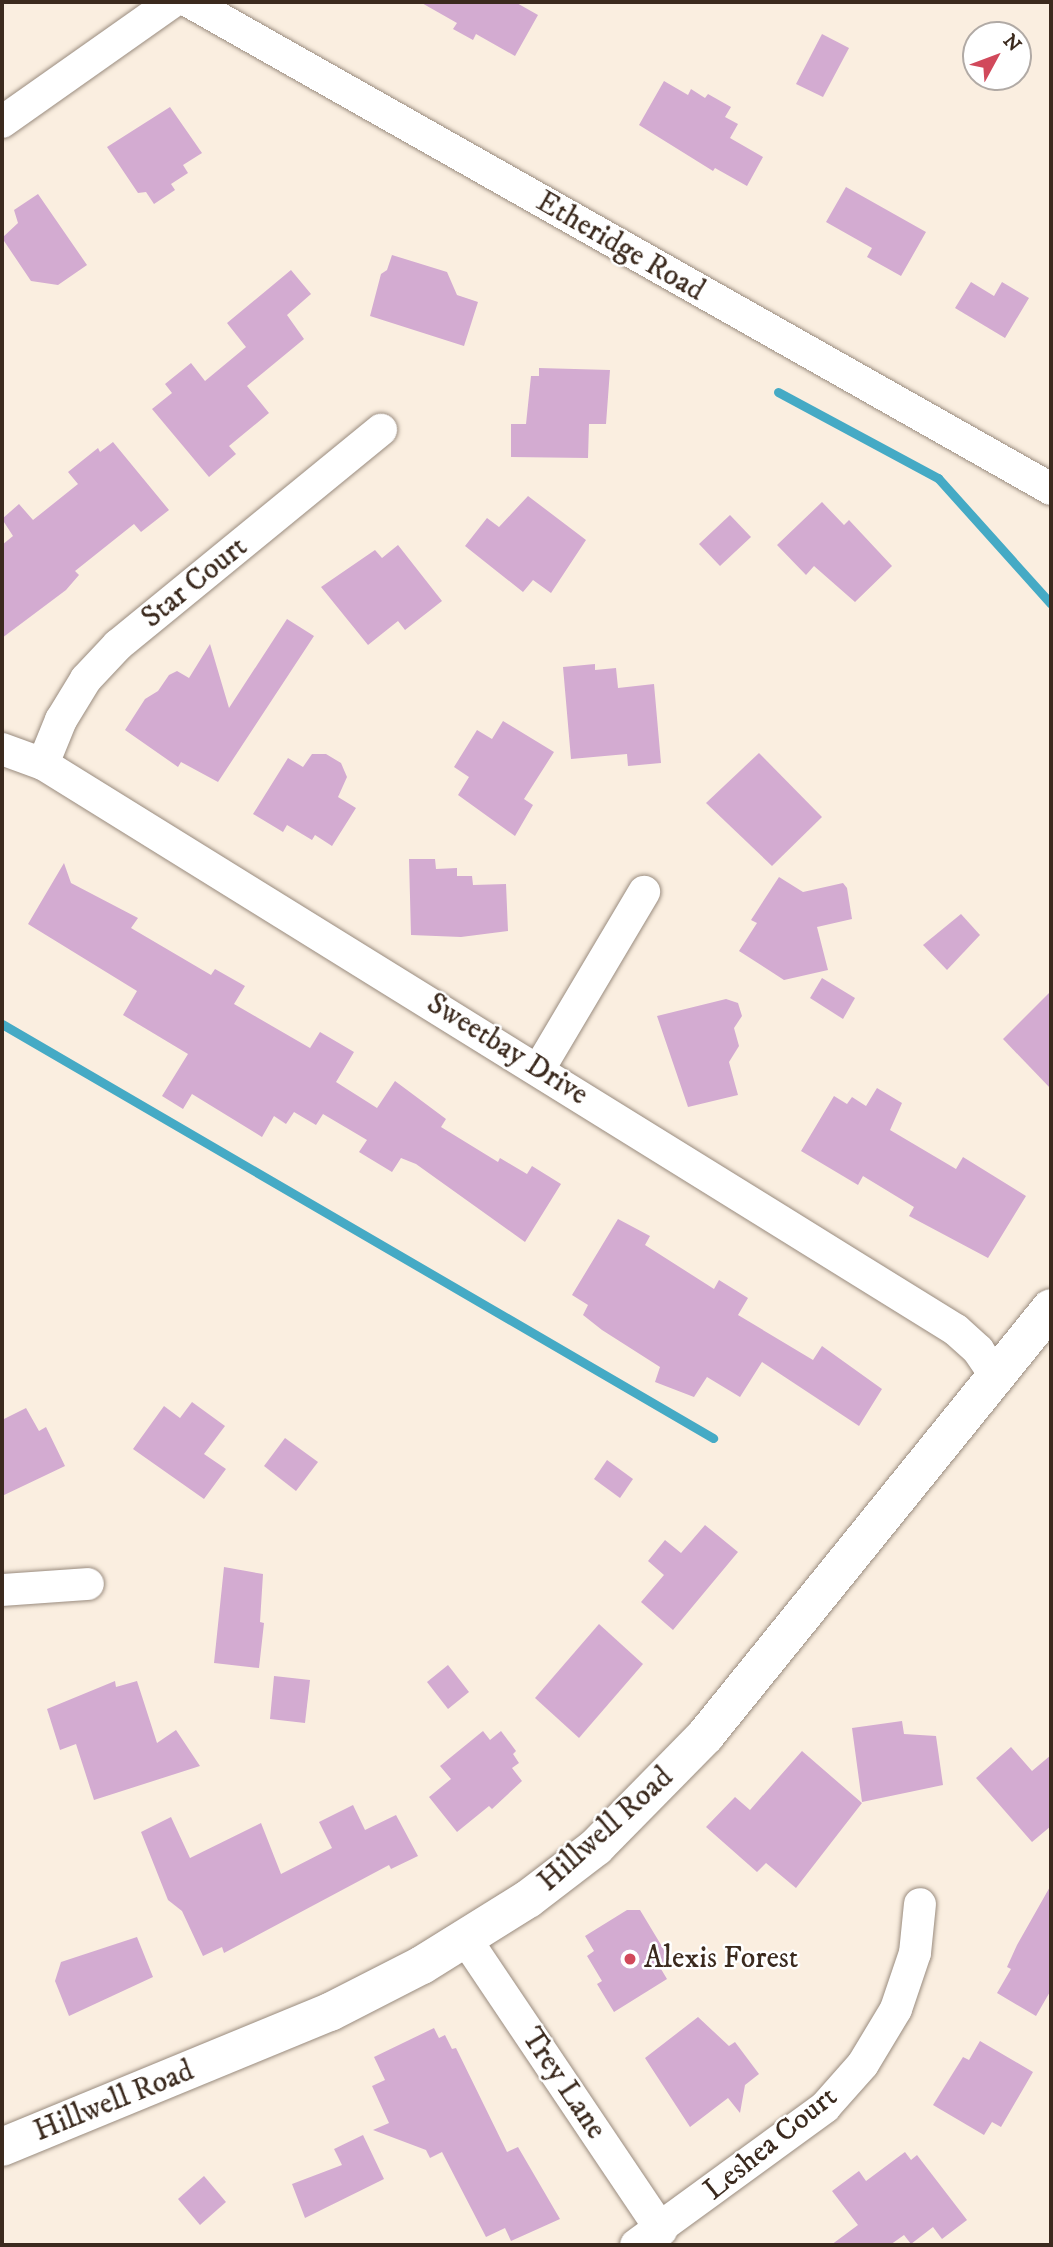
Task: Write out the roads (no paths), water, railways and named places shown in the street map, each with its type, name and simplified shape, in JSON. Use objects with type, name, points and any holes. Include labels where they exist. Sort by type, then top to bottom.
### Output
[{"type":"street","points":[[2,122],[172,2]]},
{"type":"street","name":"Etheridge Road","points":[[190,2],[1051,489]]},
{"type":"street","name":"Star Court","points":[[43,764],[61,720],[86,679],[118,645],[381,430]]},
{"type":"street","name":"Sweetbay Drive","points":[[2,749],[43,764],[539,1069],[956,1330],[978,1350],[995,1376]]},
{"type":"street","points":[[539,1069],[644,892]]},
{"type":"street","name":"Hillwell Road","points":[[2,2147],[264,2042],[365,1994],[528,1899],[596,1847],[663,1783],[1051,1308]]},
{"type":"street","points":[[2,1590],[88,1584]]},
{"type":"street","name":"Leshea Court","points":[[648,2238],[825,2107],[863,2064],[896,2008],[915,1953],[920,1904]]},
{"type":"street","name":"Trey Lane","points":[[465,1938],[648,2238]]},
{"type":"waterway","points":[[778,392],[938,478],[1051,604]]},
{"type":"waterway","points":[[2,1024],[713,1438]]},
{"type":"place","name":"Alexis Forest","points":[[630,1959]]}]
